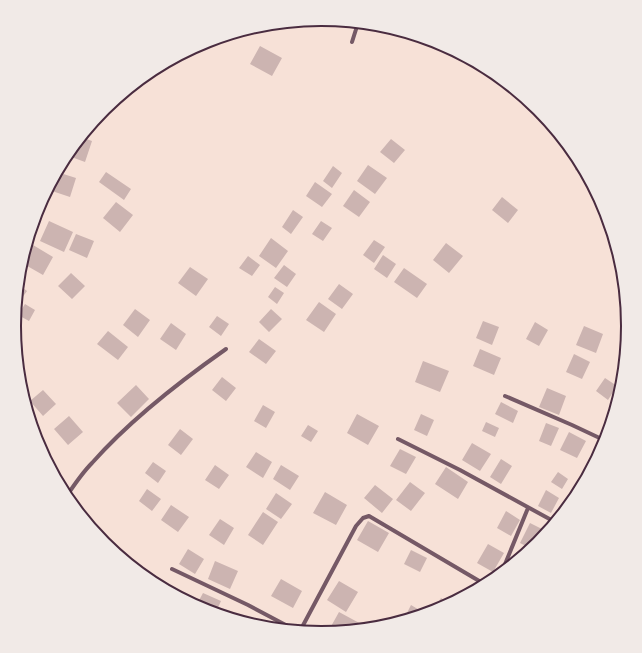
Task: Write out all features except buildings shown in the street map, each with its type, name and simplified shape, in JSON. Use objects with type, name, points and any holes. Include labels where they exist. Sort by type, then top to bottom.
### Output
[{"type":"street","points":[[352,42],[356,29]]},
{"type":"street","points":[[71,491],[91,464],[112,441],[198,368],[226,349]]},
{"type":"street","points":[[506,396],[599,438]]},
{"type":"street","points":[[398,439],[460,470],[550,520]]},
{"type":"street","points":[[505,564],[528,508]]},
{"type":"street","points":[[301,626],[356,526],[363,518],[369,516],[479,581]]},
{"type":"street","points":[[172,569],[285,624]]}]
